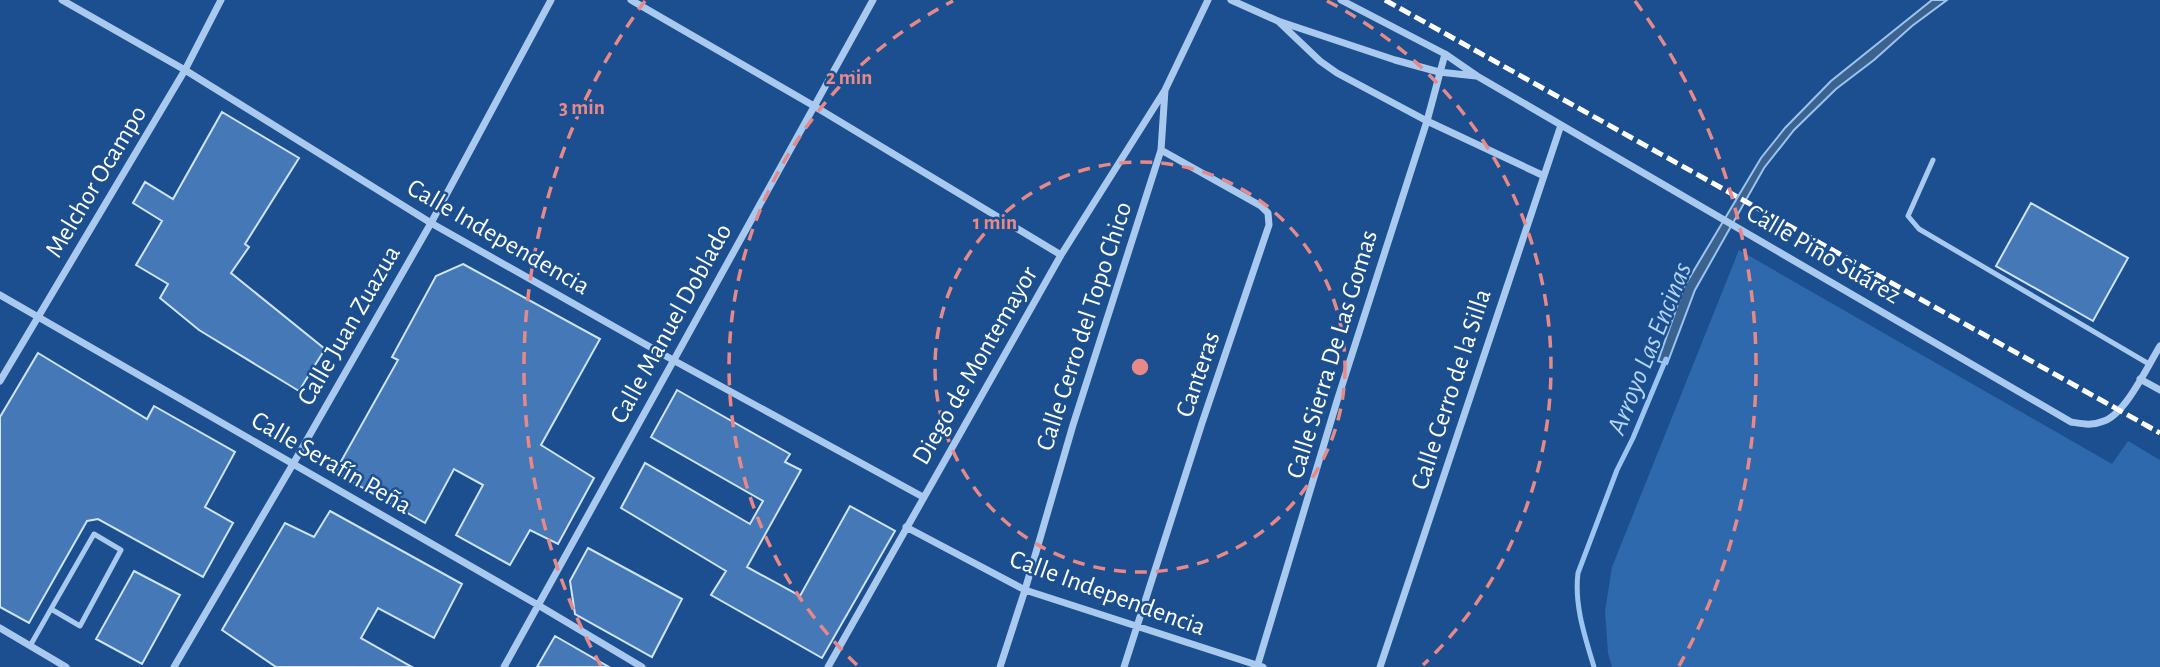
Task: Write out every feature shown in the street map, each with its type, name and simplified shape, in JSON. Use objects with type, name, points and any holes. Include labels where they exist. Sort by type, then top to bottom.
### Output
[{"type":"street","name":"Calle Independencia","points":[[62,0],[185,71],[431,223],[923,497]]},
{"type":"street","name":"Melchor Ocampo","points":[[0,381],[185,71],[221,0]]},
{"type":"street","name":"Calle Juan Zuazua","points":[[174,667],[431,223],[551,0]]},
{"type":"street","points":[[631,0],[814,106],[1061,256]]},
{"type":"street","name":"Calle Manuel Doblado","points":[[504,667],[873,0]]},
{"type":"street","name":"Calle Cerro del Topo Chico","points":[[1000,667],[1073,425],[1161,150],[1166,90],[1208,0]]},
{"type":"street","name":"Calle Pino Suárez","points":[[1231,0],[1278,21],[1439,72],[1477,76]]},
{"type":"street","name":"Calle Pino Suárez","points":[[1341,0],[1445,54],[1560,125],[2071,422],[2088,425],[2105,421],[2119,410],[2160,346]]},
{"type":"street","name":"Calle Pino Suárez","points":[[1278,21],[1320,61],[1337,73],[1427,121],[1542,175]]},
{"type":"street","name":"Calle Sierra De Las Gomas","points":[[1259,666],[1337,401],[1427,121],[1445,54]]},
{"type":"street","name":"Diego de Montemayor","points":[[828,667],[1061,256],[1166,90]]},
{"type":"street","name":"Calle Cerro de la Silla","points":[[1380,667],[1560,125]]},
{"type":"street","name":"Canteras","points":[[1124,667],[1269,225],[1268,213],[1261,206],[1161,150]]},
{"type":"street","name":"Calle Serafín Peña","points":[[0,295],[538,604],[642,667]]},
{"type":"street","points":[[2140,379],[2160,390]]},
{"type":"street","name":"Calle Independencia","points":[[906,527],[1025,590],[1259,666]]},
{"type":"street","points":[[0,628],[66,667]]},
{"type":"lane","points":[[1933,160],[1908,216],[1919,229],[2149,364]]},
{"type":"lane","points":[[30,646],[94,534],[121,550],[80,626],[51,610]]},
{"type":"shaded area","points":[[1932,0],[1947,0],[1836,89],[1794,130],[1764,168],[1695,290],[1667,364],[1658,361],[1684,287],[1761,158],[1785,128],[1831,81]]},
{"type":"shaded area","points":[[1739,250],[2112,464],[2128,441],[2160,460],[2160,667],[1612,667],[1608,653],[1605,611],[1612,567]]},
{"type":"building","points":[[222,112],[299,158],[245,244],[249,247],[231,273],[325,349],[299,391],[199,330],[160,298],[168,284],[136,265],[162,221],[133,203],[145,182],[173,199]]},
{"type":"building","points":[[2031,203],[2128,258],[2093,321],[1996,266]]},
{"type":"building","points":[[463,264],[600,339],[541,445],[594,478],[558,544],[530,530],[510,565],[456,535],[483,485],[454,469],[425,523],[335,472],[398,360],[392,357],[436,276]]},
{"type":"building","points":[[38,353],[147,419],[154,406],[235,452],[205,507],[233,523],[203,577],[98,519],[87,521],[29,623],[0,607],[0,417]]},
{"type":"building","points":[[677,390],[790,454],[785,462],[801,470],[747,567],[800,596],[850,506],[895,531],[822,658],[711,595],[726,571],[621,508],[645,463],[750,524],[763,501],[651,437]]},
{"type":"building","points":[[330,511],[462,584],[434,638],[378,608],[361,638],[412,667],[276,667],[222,630],[285,523],[314,537]]},
{"type":"building","points":[[588,548],[682,599],[652,657],[575,614],[570,581]]},
{"type":"building","points":[[134,571],[180,595],[142,664],[96,639]]},
{"type":"building","points":[[555,636],[609,667],[537,667]]},
{"type":"waterway","name":"Arroyo Las Encinas","points":[[1594,667],[1579,609],[1578,573],[1617,470],[1666,359]]},
{"type":"railway","points":[[1385,0],[2160,433]]}]
